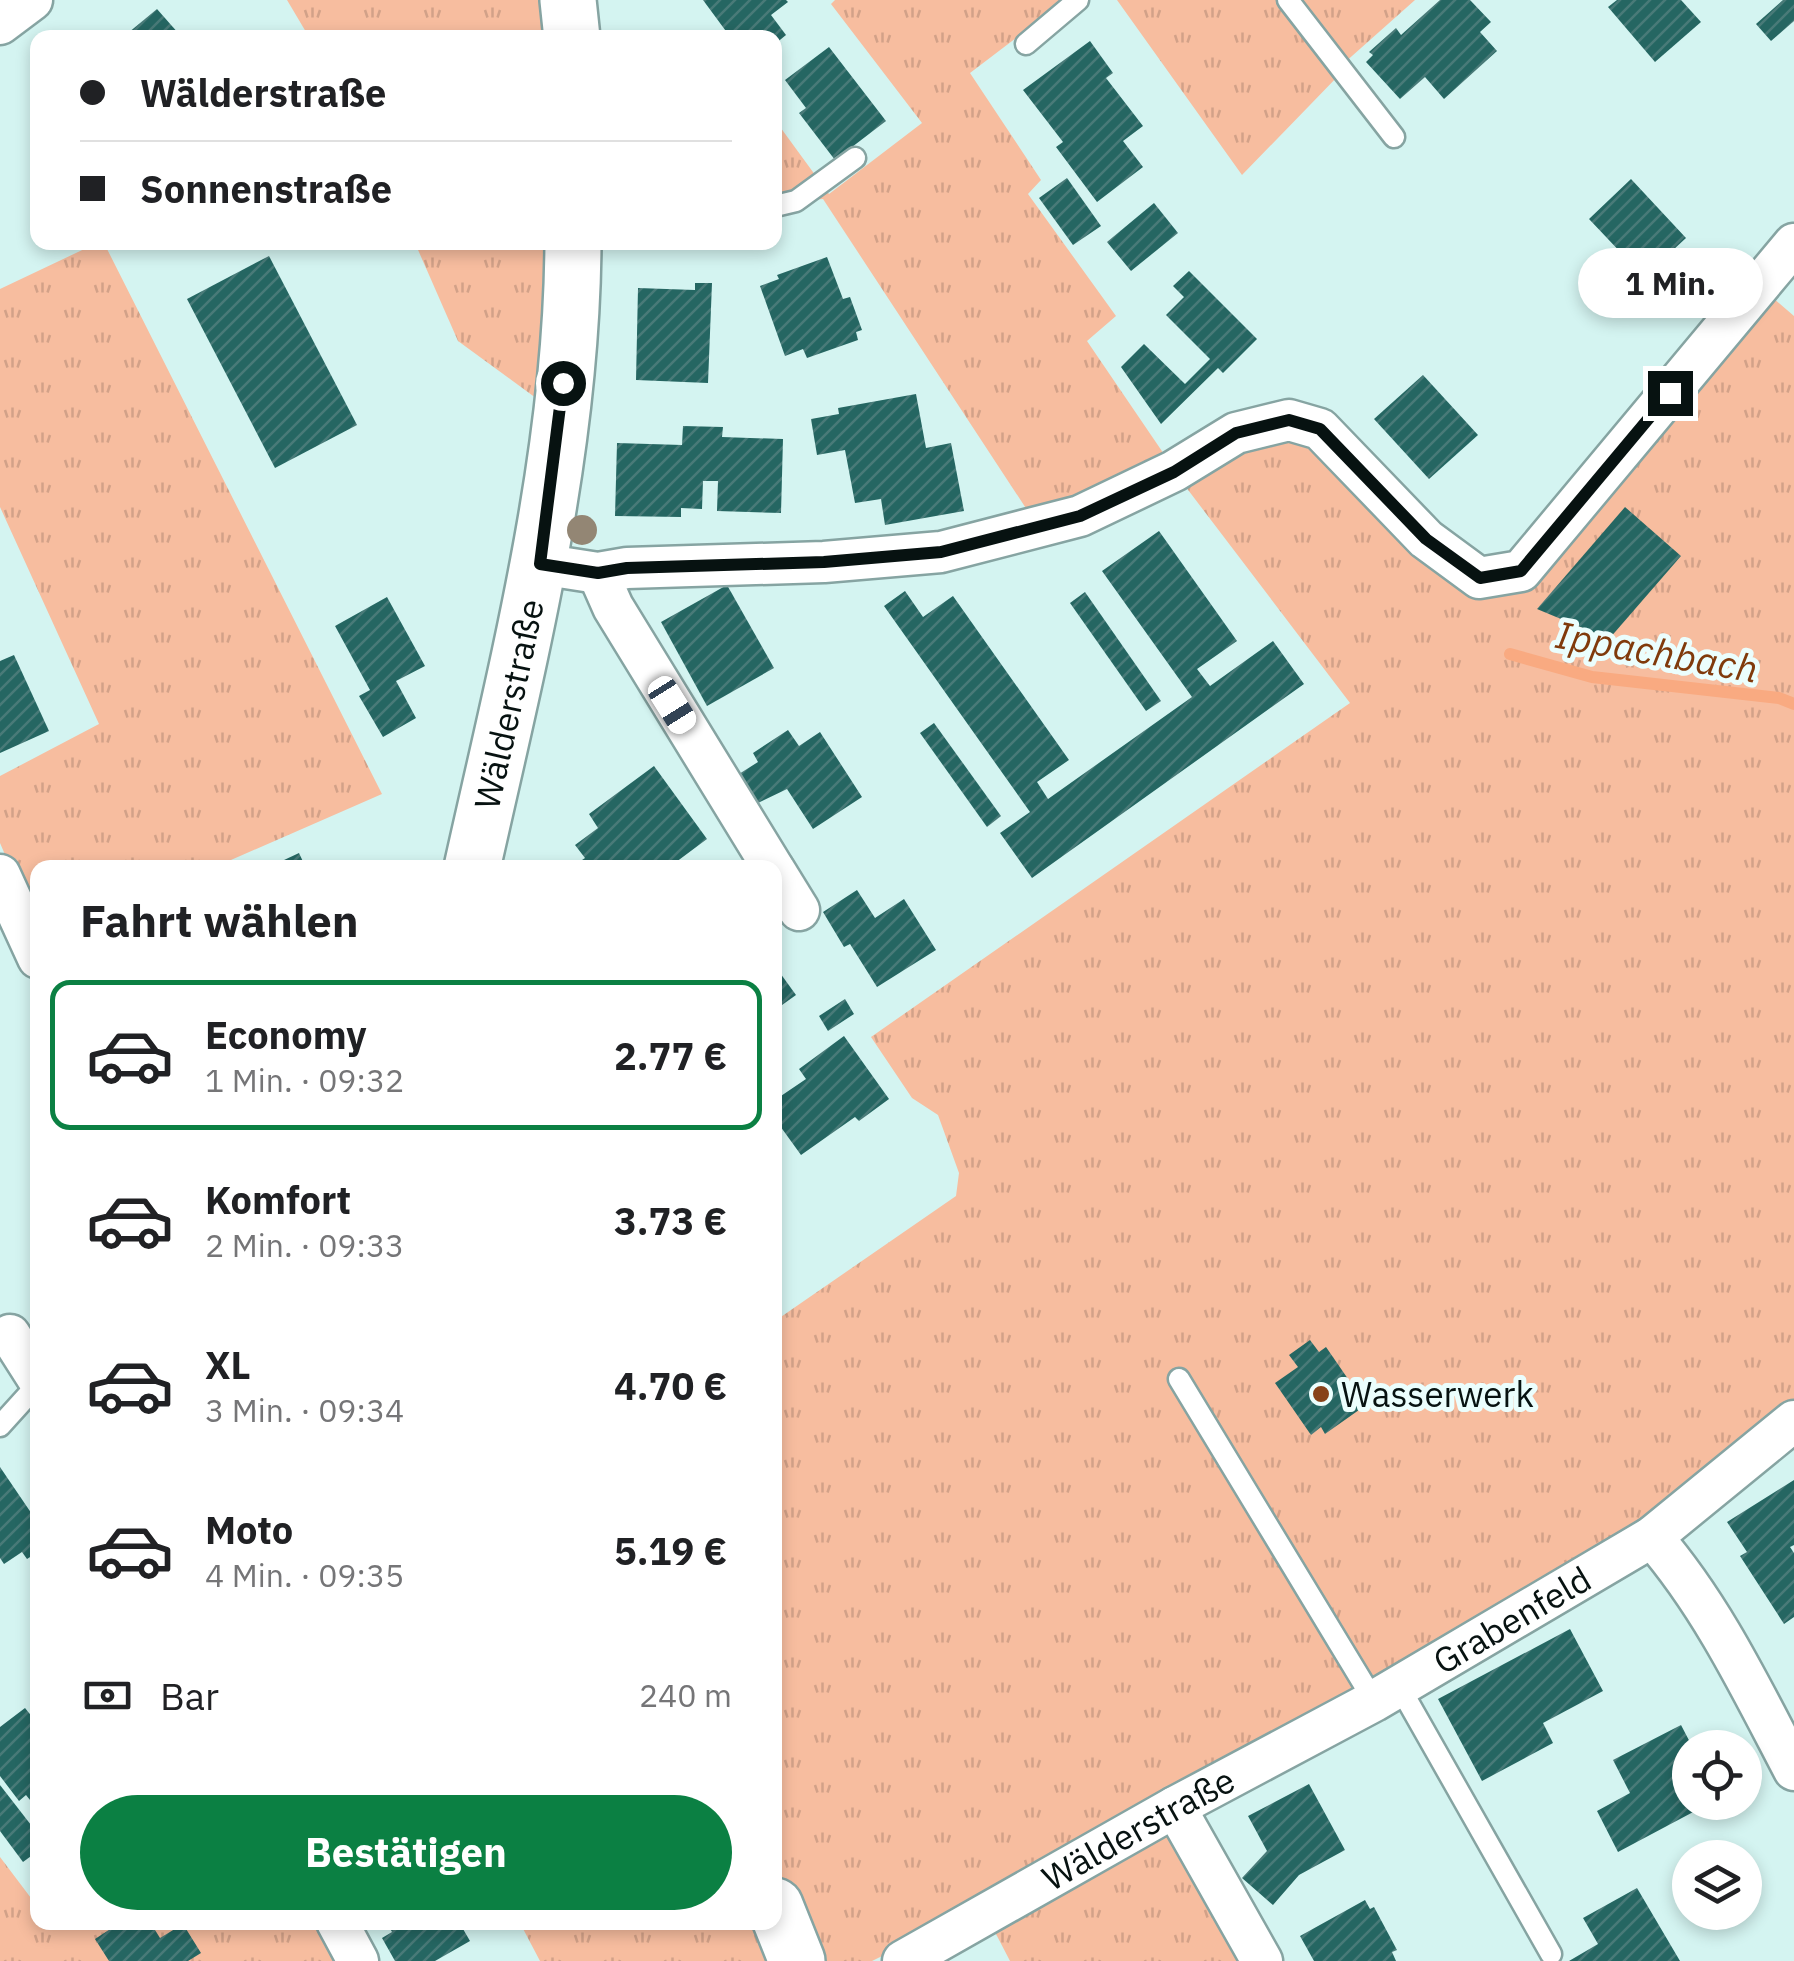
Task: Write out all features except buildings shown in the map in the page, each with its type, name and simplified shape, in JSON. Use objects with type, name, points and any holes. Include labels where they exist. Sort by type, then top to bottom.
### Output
[{"type":"main road","points":[[568,0],[571,30]]},
{"type":"main road","name":"Wälderstraße","points":[[474,860],[540,564],[578,250]]},
{"type":"main road","points":[[782,1924],[797,1961]]},
{"type":"street","points":[[0,24],[32,0]]},
{"type":"street","points":[[540,564],[598,573],[627,568],[824,562],[941,552],[1080,516],[1174,472],[1236,433],[1289,420],[1320,429],[1426,539],[1480,578],[1521,571],[1794,244]]},
{"type":"street","points":[[598,573],[612,607],[768,860]]},
{"type":"street","points":[[0,875],[30,941]]},
{"type":"street","points":[[782,883],[799,910]]},
{"type":"street","points":[[16,1329],[30,1363]]},
{"type":"street","name":"Grabenfeld","points":[[1386,1694],[1652,1537],[1794,1421]]},
{"type":"street","points":[[1652,1537],[1711,1616],[1794,1770]]},
{"type":"street","name":"Wälderstraße","points":[[903,1961],[1175,1807],[1386,1694]]},
{"type":"street","points":[[1175,1807],[1262,1961]]},
{"type":"street","points":[[341,1930],[358,1961]]},
{"type":"lane","points":[[1026,44],[1078,0]]},
{"type":"lane","points":[[1288,0],[1394,137]]},
{"type":"lane","points":[[782,205],[796,202],[855,158]]},
{"type":"lane","points":[[1179,1379],[1386,1694]]},
{"type":"lane","points":[[0,1426],[30,1391]]},
{"type":"lane","name":"Grabenfeld","points":[[1386,1694],[1551,1954]]},
{"type":"green space","points":[[287,0],[560,0],[562,30],[305,30]]},
{"type":"green space","points":[[835,0],[1066,0],[970,73],[1041,180],[1028,194],[1116,316],[1087,341],[1168,460],[1033,519],[823,199],[782,202],[782,130],[829,194],[922,123],[831,4]]},
{"type":"green space","points":[[1117,0],[1415,0],[1343,64],[1341,73],[1242,175]]},
{"type":"green space","points":[[82,250],[108,250],[382,794],[231,860],[30,860],[30,913],[0,843],[0,776],[99,724],[0,507],[0,289]]},
{"type":"green space","points":[[418,250],[575,250],[555,412],[458,341]]},
{"type":"green space","points":[[1760,287],[1794,316],[1794,1415],[1649,1533],[1170,1802],[1255,1961],[1010,1961],[982,1907],[872,1961],[540,1961],[524,1930],[782,1930],[782,1316],[956,1196],[959,1173],[938,1115],[912,1098],[871,1037],[1350,703],[1179,478],[1288,423],[1425,541],[1523,573]]},
{"type":"green space","points":[[0,1857],[30,1897],[30,1930],[324,1930],[341,1961],[0,1961]]},
{"type":"waterway","name":"Ippachbach","points":[[1510,654],[1592,677],[1779,698],[1794,704]]},
{"type":"place","name":"Wasserwerk","points":[[1321,1394]]},
{"type":"route","points":[[563,383],[540,564],[598,573],[627,568],[824,562],[941,552],[1080,516],[1174,472],[1236,433],[1289,420],[1320,429],[1426,539],[1480,578],[1521,571],[1670,393]]}]
